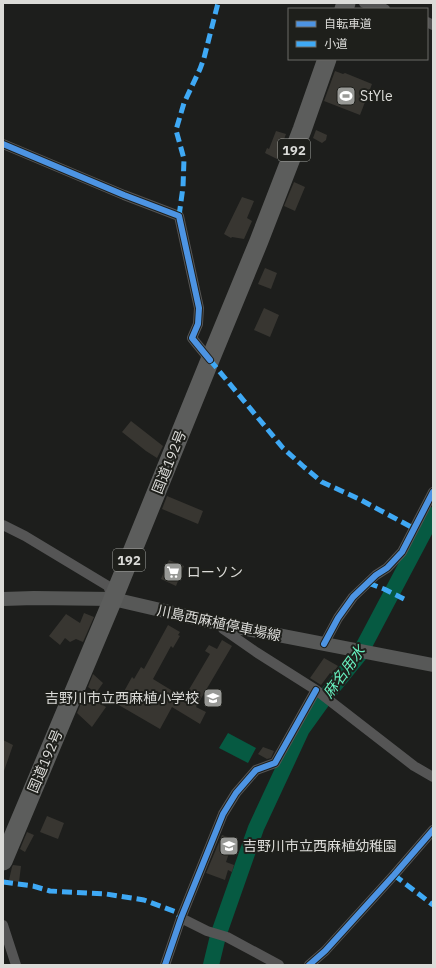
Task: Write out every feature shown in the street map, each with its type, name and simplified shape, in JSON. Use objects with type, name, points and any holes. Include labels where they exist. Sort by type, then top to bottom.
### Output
[{"type":"highway","name":"国道192号","points":[[3,861],[113,599],[256,249],[302,130],[327,60]]},
{"type":"main road","name":"川島西麻植停車場線","points":[[3,599],[113,599],[220,624],[433,665]]},
{"type":"street","points":[[364,3],[381,8]]},
{"type":"street","points":[[3,144],[124,195],[179,216],[199,308],[198,324],[192,338],[210,360]]},
{"type":"street","points":[[324,644],[338,618],[353,597],[376,575],[387,568],[402,552],[432,498]]},
{"type":"street","points":[[3,525],[25,536],[108,586],[113,599]]},
{"type":"street","points":[[220,624],[223,629],[317,691],[414,766],[433,777]]},
{"type":"street","points":[[165,965],[181,918],[223,814],[236,793],[256,770],[275,763],[317,691]]},
{"type":"street","points":[[309,965],[325,951],[433,830]]},
{"type":"street","points":[[181,918],[207,932],[227,937],[279,965]]},
{"type":"street","points":[[3,925],[16,965]]},
{"type":"shaded area","points":[[228,733],[256,748],[248,763],[219,748]]},
{"type":"building","name":"StYle","points":[[335,71],[343,74],[345,73],[372,84],[360,115],[324,101]]},
{"type":"building","points":[[316,130],[327,135],[326,140],[322,143],[313,138]]},
{"type":"building","points":[[276,131],[286,134],[277,159],[265,153],[267,148],[269,149]]},
{"type":"building","points":[[294,182],[305,187],[295,211],[284,206]]},
{"type":"building","points":[[242,197],[254,201],[247,218],[252,221],[244,239],[231,238],[224,234]]},
{"type":"building","points":[[265,268],[277,273],[271,289],[258,284]]},
{"type":"building","points":[[264,308],[279,315],[270,337],[254,330]]},
{"type":"building","points":[[131,421],[163,446],[157,458],[122,432]]},
{"type":"building","points":[[167,496],[203,511],[198,524],[162,509]]},
{"type":"building","name":"ローソン","points":[[169,560],[184,566],[176,586],[161,579]]},
{"type":"building","points":[[84,613],[94,617],[83,642],[76,639],[70,642],[65,638],[60,645],[49,636],[66,614],[80,623]]},
{"type":"building","points":[[168,625],[180,632],[178,635],[180,636],[173,648],[171,646],[153,679],[184,698],[210,654],[205,651],[209,645],[217,649],[222,640],[232,646],[196,707],[206,712],[200,724],[172,707],[160,729],[117,704],[132,677],[134,679],[141,667],[144,669]]},
{"type":"building","points":[[324,658],[338,666],[332,674],[330,673],[321,685],[310,678]]},
{"type":"building","points":[[93,674],[103,683],[96,693],[88,687]]},
{"type":"building","points":[[92,698],[106,707],[92,727],[77,713],[82,701],[89,704]]},
{"type":"building","points":[[3,740],[13,745],[4,771],[3,770]]},
{"type":"building","points":[[263,747],[274,751],[271,758],[267,759],[258,754]]},
{"type":"building","points":[[47,816],[64,823],[58,839],[40,832]]},
{"type":"building","points":[[27,832],[34,835],[25,852],[20,849]]},
{"type":"building","points":[[222,835],[234,839],[226,862],[234,865],[232,872],[228,870],[225,880],[206,873]]},
{"type":"building","points":[[13,865],[21,866],[19,882],[9,880]]},
{"type":"waterway","name":"麻名用水","points":[[211,965],[218,936],[256,828],[302,729],[325,697],[359,655],[433,515]]},
{"type":"marked path","points":[[179,216],[183,187],[184,159],[176,130],[184,103],[204,58],[218,3]]},
{"type":"marked path","points":[[210,360],[283,448],[322,482],[359,499],[415,529]]},
{"type":"marked path","points":[[368,583],[404,599]]},
{"type":"marked path","points":[[394,875],[433,905]]},
{"type":"marked path","points":[[3,882],[33,886],[50,891],[106,894],[144,900],[176,912],[181,918]]},
{"type":"cycle path","points":[[3,144],[124,195],[179,216],[199,308],[198,324],[192,338],[210,360]]},
{"type":"cycle path","points":[[324,644],[338,618],[353,597],[376,575],[387,568],[402,552],[433,492]]},
{"type":"cycle path","points":[[165,965],[181,918],[223,814],[236,793],[256,770],[275,763],[316,690]]},
{"type":"cycle path","points":[[309,965],[325,951],[433,830]]},
{"type":"place","name":"StYle","points":[[346,96]]},
{"type":"place","name":"ローソン","points":[[173,572]]},
{"type":"place","name":"吉野川市立西麻植小学校","points":[[213,698]]},
{"type":"place","name":"吉野川市立西麻植幼稚園","points":[[229,846]]}]
